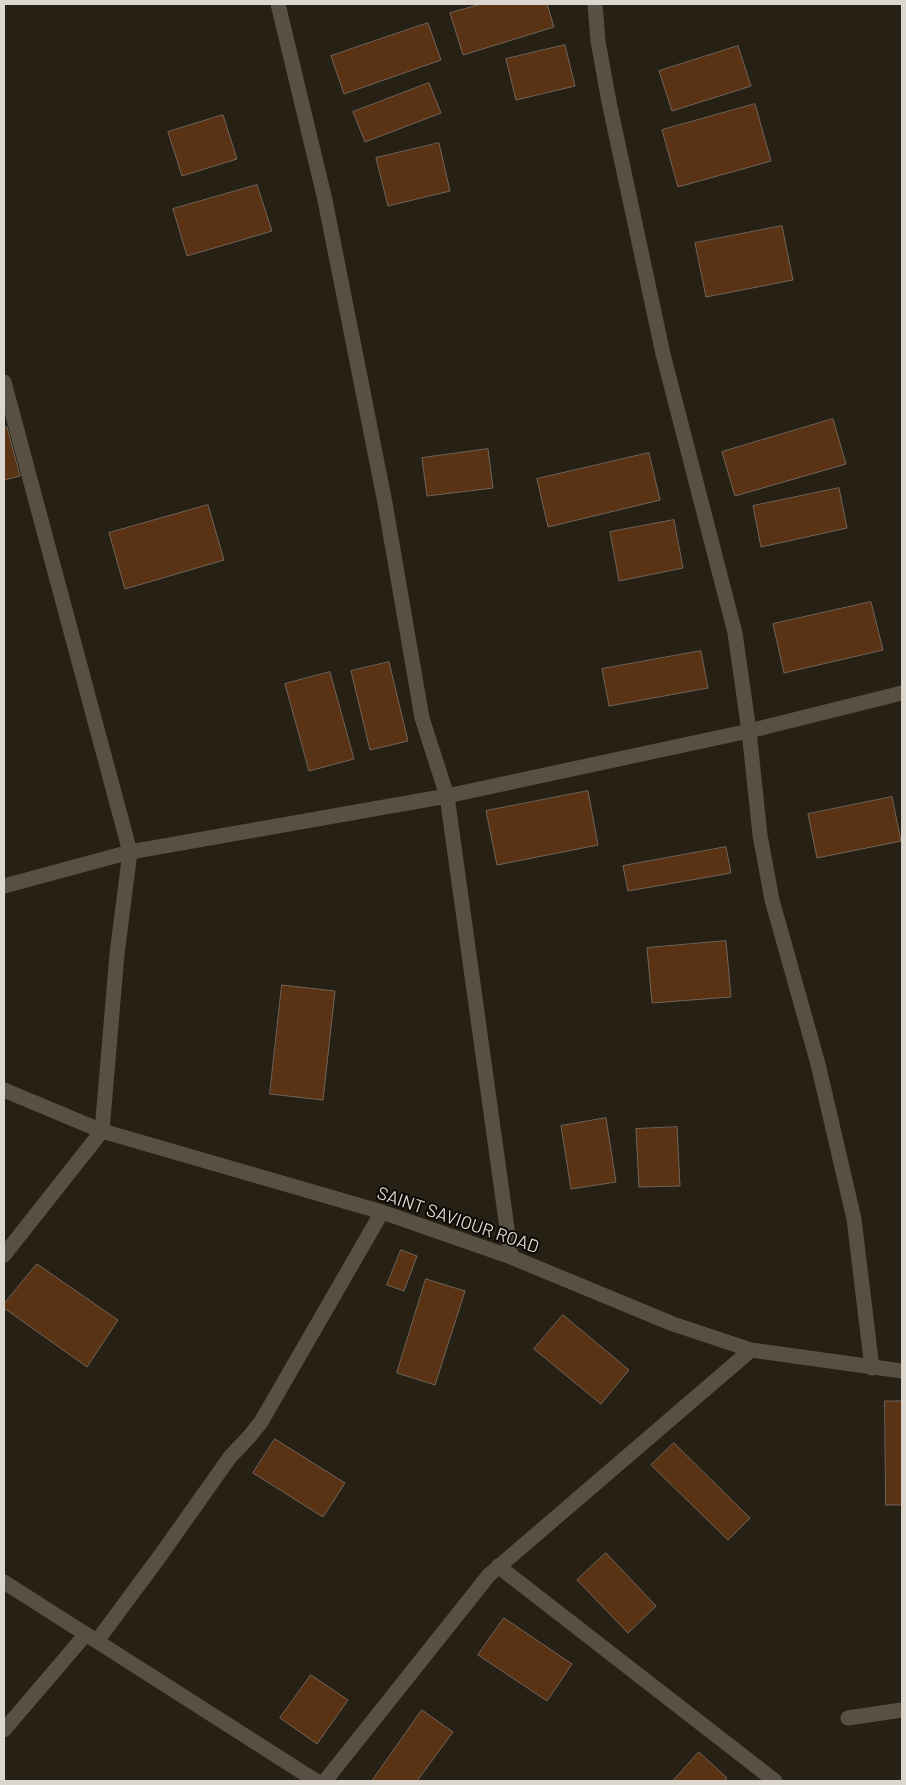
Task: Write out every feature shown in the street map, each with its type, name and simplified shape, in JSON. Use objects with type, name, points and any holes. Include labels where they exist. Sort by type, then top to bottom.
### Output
[{"type":"street","points":[[278,4],[325,200],[385,503],[422,718],[447,796],[511,1257]]},
{"type":"street","points":[[595,4],[598,40],[608,102],[663,354],[735,633],[749,731],[760,835],[772,900],[818,1064],[854,1219],[872,1368]]},
{"type":"street","points":[[4,382],[130,852],[118,954],[102,1131],[4,1255]]},
{"type":"street","points":[[4,886],[130,852],[447,796],[749,731],[902,693]]},
{"type":"street","name":"SAINT SAVIOUR ROAD","points":[[4,1090],[102,1131],[382,1212],[511,1257],[674,1324],[751,1350],[902,1371]]},
{"type":"street","points":[[4,1730],[92,1638],[160,1556],[230,1457],[261,1422],[382,1212]]},
{"type":"street","points":[[326,1781],[489,1575],[751,1350]]},
{"type":"street","points":[[498,1566],[775,1781]]},
{"type":"street","points":[[4,1582],[316,1781]]},
{"type":"street","points":[[848,1718],[902,1710]]},
{"type":"building","points":[[482,4],[547,4],[554,27],[463,55],[450,13]]},
{"type":"building","points":[[428,23],[441,60],[344,94],[331,56]]},
{"type":"building","points":[[565,45],[575,86],[516,100],[506,59]]},
{"type":"building","points":[[738,46],[751,86],[672,111],[659,71]]},
{"type":"building","points":[[429,83],[441,113],[365,142],[353,112]]},
{"type":"building","points":[[755,104],[771,161],[678,187],[662,130]]},
{"type":"building","points":[[223,115],[237,159],[182,176],[168,132]]},
{"type":"building","points":[[439,143],[450,191],[388,206],[376,158]]},
{"type":"building","points":[[257,185],[272,231],[187,256],[173,209]]},
{"type":"building","points":[[782,226],[793,280],[706,297],[695,243]]},
{"type":"building","points":[[833,419],[846,464],[735,496],[722,452]]},
{"type":"building","points":[[7,427],[20,476],[4,480],[4,428]]},
{"type":"building","points":[[488,449],[493,488],[427,496],[422,458]]},
{"type":"building","points":[[649,453],[660,500],[548,527],[537,479]]},
{"type":"building","points":[[839,488],[847,528],[761,547],[753,506]]},
{"type":"building","points":[[208,505],[224,560],[125,589],[109,533]]},
{"type":"building","points":[[674,520],[683,568],[619,581],[610,532]]},
{"type":"building","points":[[871,602],[883,650],[784,673],[773,624]]},
{"type":"building","points":[[701,651],[708,688],[609,706],[602,669]]},
{"type":"building","points":[[389,662],[408,741],[370,750],[351,671]]},
{"type":"building","points":[[330,672],[354,759],[309,771],[285,684]]},
{"type":"building","points":[[588,791],[598,845],[497,865],[486,811]]},
{"type":"building","points":[[892,797],[901,841],[817,858],[808,814]]},
{"type":"building","points":[[726,847],[731,873],[628,891],[623,866]]},
{"type":"building","points":[[726,941],[731,997],[652,1003],[647,948]]},
{"type":"building","points":[[282,985],[335,991],[323,1100],[270,1094]]},
{"type":"building","points":[[606,1118],[616,1182],[571,1189],[561,1126]]},
{"type":"building","points":[[677,1127],[680,1186],[639,1187],[636,1129]]},
{"type":"building","points":[[401,1250],[417,1256],[404,1291],[387,1285]]},
{"type":"building","points":[[37,1264],[118,1320],[87,1367],[4,1308],[4,1304]]},
{"type":"building","points":[[426,1279],[465,1291],[435,1385],[397,1373]]},
{"type":"building","points":[[563,1315],[629,1370],[601,1404],[534,1349]]},
{"type":"building","points":[[885,1401],[902,1401],[902,1505],[886,1505]]},
{"type":"building","points":[[275,1439],[345,1483],[323,1517],[253,1473]]},
{"type":"building","points":[[674,1443],[750,1518],[728,1540],[651,1465]]},
{"type":"building","points":[[606,1553],[656,1606],[628,1633],[577,1580]]},
{"type":"building","points":[[504,1618],[572,1664],[547,1701],[478,1655]]},
{"type":"building","points":[[311,1675],[348,1700],[317,1744],[280,1718]]},
{"type":"building","points":[[422,1710],[453,1732],[417,1781],[372,1781]]},
{"type":"building","points":[[699,1752],[727,1778],[724,1781],[673,1781]]}]
